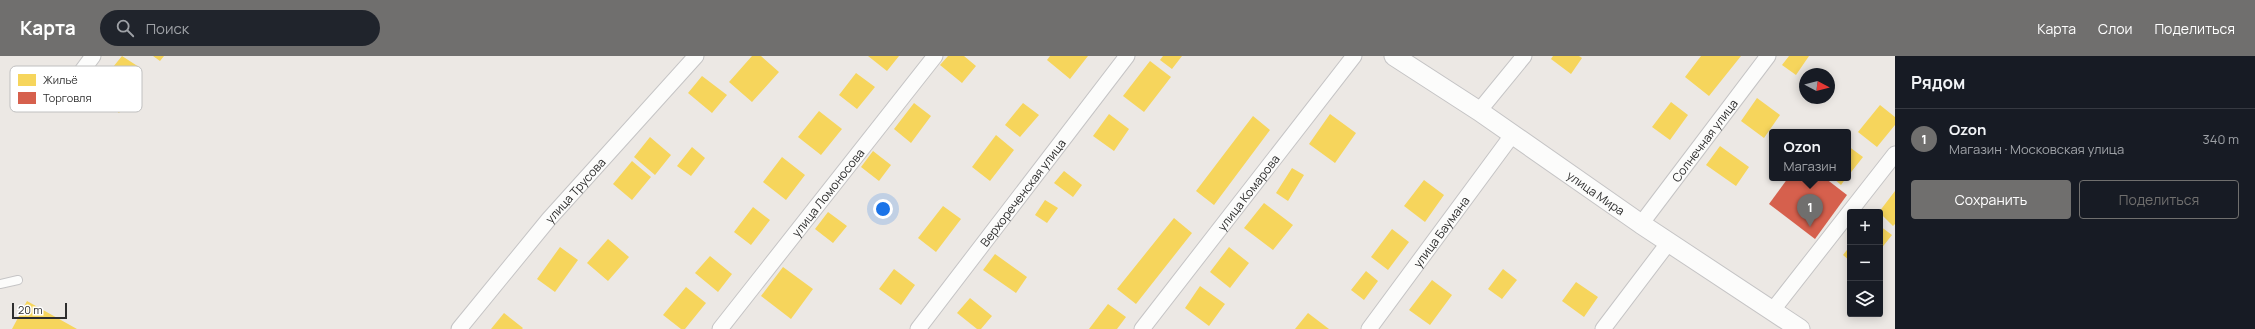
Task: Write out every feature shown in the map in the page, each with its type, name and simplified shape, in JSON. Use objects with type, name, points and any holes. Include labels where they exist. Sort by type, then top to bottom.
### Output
[{"type":"street","points":[[86,66],[93,56]]},
{"type":"street","name":"улица Трусова","points":[[459,329],[549,218],[696,56]]},
{"type":"street","name":"улица Ломоносова","points":[[720,329],[935,56]]},
{"type":"street","name":"Верхореченская улица","points":[[918,329],[1127,56]]},
{"type":"street","name":"улица Комарова","points":[[1142,329],[1354,56]]},
{"type":"street","name":"улица Мира","points":[[1394,56],[1479,110],[1641,224],[1800,329]]},
{"type":"street","points":[[1479,110],[1524,56]]},
{"type":"street","name":"Солнечная улица","points":[[1641,224],[1768,56]]},
{"type":"street","name":"улица Баумана","points":[[1369,329],[1513,134]]},
{"type":"street","points":[[1772,311],[1895,154]]},
{"type":"street","points":[[1603,329],[1669,242]]},
{"type":"lane","points":[[0,284],[18,280]]},
{"type":"building: Жильё","points":[[122,56],[137,66],[114,66]]},
{"type":"building: Жильё","points":[[153,56],[164,56],[160,61]]},
{"type":"building: Жильё","points":[[752,56],[761,56],[779,72],[752,102],[729,82]]},
{"type":"building: Жильё","points":[[868,56],[899,56],[887,71]]},
{"type":"building: Жильё","points":[[948,56],[964,56],[976,66],[962,83],[940,65]]},
{"type":"building: Жильё","points":[[1050,56],[1088,56],[1070,79],[1047,60]]},
{"type":"building: Жильё","points":[[1163,56],[1182,56],[1172,69],[1160,60]]},
{"type":"building: Жильё","points":[[1553,56],[1579,56],[1582,58],[1571,74],[1551,59]]},
{"type":"building: Жильё","points":[[1701,56],[1741,56],[1709,96],[1685,77]]},
{"type":"building: Жильё","points":[[1789,56],[1809,56],[1801,68],[1799,68],[1796,75],[1782,65]]},
{"type":"building: Жильё","points":[[1150,61],[1171,77],[1144,112],[1123,96]]},
{"type":"building: Жильё","points":[[856,73],[875,87],[857,109],[839,95]]},
{"type":"building: Жильё","points":[[702,76],[727,95],[712,113],[688,93]]},
{"type":"building: Жильё","points":[[1757,98],[1780,115],[1764,138],[1741,121]]},
{"type":"building: Жильё","points":[[1671,102],[1688,115],[1670,140],[1652,127]]},
{"type":"building: Жильё","points":[[914,103],[931,116],[911,143],[894,129]]},
{"type":"building: Жильё","points":[[1023,103],[1039,115],[1020,137],[1005,125]]},
{"type":"building: Жильё","points":[[1880,105],[1895,117],[1895,125],[1877,147],[1858,132]]},
{"type":"building: Жильё","points":[[819,111],[842,129],[821,155],[798,137]]},
{"type":"building: Жильё","points":[[1109,114],[1129,129],[1114,151],[1093,136]]},
{"type":"building: Жильё","points":[[1330,114],[1356,133],[1335,163],[1309,144]]},
{"type":"building: Жильё","points":[[1253,116],[1270,130],[1214,205],[1196,191]]},
{"type":"building: Жильё","points":[[996,135],[1014,150],[990,181],[972,167]]},
{"type":"building: Жильё","points":[[650,137],[671,155],[655,175],[634,157]]},
{"type":"building: Жильё","points":[[1720,146],[1749,167],[1736,186],[1706,165]]},
{"type":"building: Жильё","points":[[692,147],[705,158],[691,176],[677,166]]},
{"type":"building: Жильё","points":[[1851,148],[1863,157],[1851,172]]},
{"type":"building: Жильё","points":[[873,151],[891,165],[879,181],[861,167]]},
{"type":"building: Жильё","points":[[782,157],[805,175],[786,200],[763,182]]},
{"type":"building: Жильё","points":[[632,161],[651,177],[632,200],[613,184]]},
{"type":"building: Жильё","points":[[1292,168],[1304,175],[1288,201],[1276,193]]},
{"type":"building: Жильё","points":[[1064,171],[1082,185],[1073,197],[1054,183]]},
{"type":"building: Жильё","points":[[1424,180],[1444,195],[1425,222],[1404,206]]},
{"type":"building: Жильё","points":[[1836,181],[1844,181],[1841,185]]},
{"type":"building: Жильё","points":[[1895,191],[1895,224],[1893,226],[1883,216],[1883,209],[1881,209]]},
{"type":"building: Жильё","points":[[1045,200],[1058,208],[1047,223],[1035,215]]},
{"type":"building: Жильё","points":[[1264,203],[1293,225],[1273,250],[1244,228]]},
{"type":"building: Жильё","points":[[943,206],[961,219],[936,252],[918,238]]},
{"type":"building: Жильё","points":[[753,207],[770,220],[751,245],[734,232]]},
{"type":"building: Жильё","points":[[828,212],[847,226],[833,243],[815,229]]},
{"type":"building: Жильё","points":[[1174,218],[1192,233],[1136,304],[1117,289]]},
{"type":"building: Жильё","points":[[1883,228],[1892,235],[1883,246]]},
{"type":"building: Жильё","points":[[1392,229],[1409,242],[1388,270],[1371,257]]},
{"type":"building: Жильё","points":[[608,239],[629,257],[608,281],[587,263]]},
{"type":"building: Жильё","points":[[560,247],[578,260],[555,292],[537,279]]},
{"type":"building: Жильё","points":[[1229,247],[1249,263],[1230,288],[1210,272]]},
{"type":"building: Жильё","points":[[1847,250],[1847,258],[1843,255]]},
{"type":"building: Жильё","points":[[995,254],[1027,277],[1016,293],[983,270]]},
{"type":"building: Жильё","points":[[710,256],[732,274],[718,292],[695,273]]},
{"type":"building: Жильё","points":[[783,267],[813,289],[791,319],[761,296]]},
{"type":"building: Жильё","points":[[894,269],[915,285],[901,305],[879,289]]},
{"type":"building: Жильё","points":[[1503,269],[1517,280],[1502,299],[1488,289]]},
{"type":"building: Жильё","points":[[1366,271],[1378,281],[1364,300],[1351,290]]},
{"type":"building: Жильё","points":[[1432,280],[1452,295],[1430,325],[1409,310]]},
{"type":"building: Жильё","points":[[1576,282],[1598,297],[1584,317],[1562,301]]},
{"type":"building: Жильё","points":[[1200,286],[1225,304],[1209,326],[1185,308]]},
{"type":"building: Жильё","points":[[686,287],[706,303],[685,329],[681,329],[663,315]]},
{"type":"building: Жильё","points":[[970,298],[992,316],[981,329],[977,329],[957,313]]},
{"type":"building: Жильё","points":[[27,301],[77,329],[12,329]]},
{"type":"building: Жильё","points":[[1108,304],[1126,317],[1117,329],[1089,329]]},
{"type":"building: Жильё","points":[[504,313],[523,328],[491,329]]},
{"type":"building: Жильё","points":[[1308,313],[1329,329],[1295,329]]},
{"type":"building: Торговля","points":[[1786,181],[1829,181],[1847,195],[1815,239],[1769,204]]},
{"type":"place","name":"Ozon","points":[[1810,227]]}]
